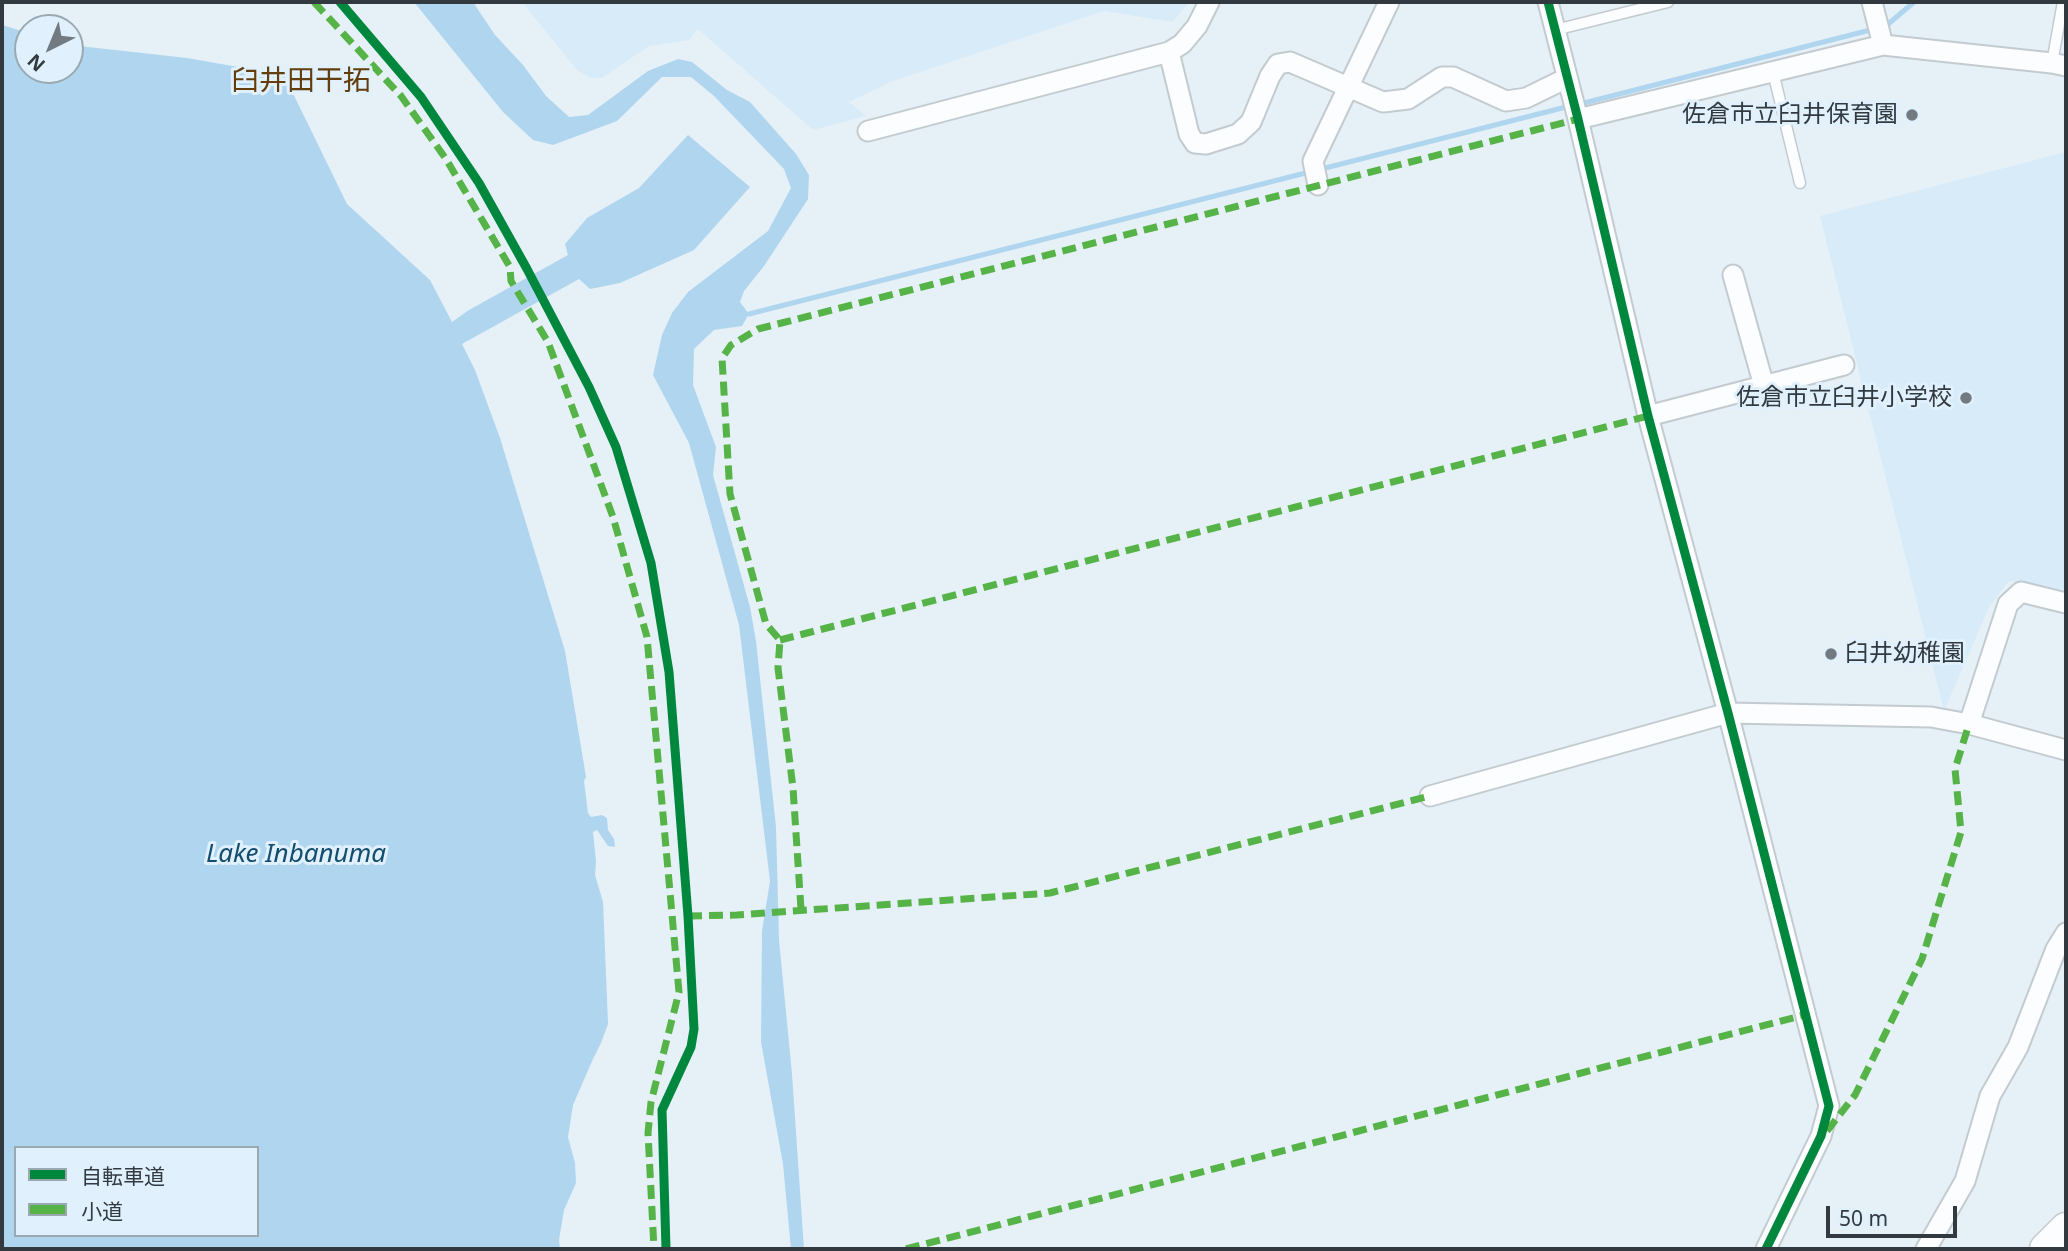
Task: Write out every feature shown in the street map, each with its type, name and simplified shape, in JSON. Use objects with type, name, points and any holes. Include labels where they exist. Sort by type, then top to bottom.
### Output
[{"type":"main road","points":[[2046,1249],[2066,1229]]},
{"type":"street","points":[[868,131],[1169,52],[1182,44],[1197,26],[1209,2]]},
{"type":"street","points":[[1316,175],[1348,88],[1389,2]]},
{"type":"street","points":[[1548,2],[1648,416],[1829,1106],[1821,1136],[1766,1249]]},
{"type":"street","points":[[1576,110],[1773,72],[1878,26],[2059,65]]},
{"type":"street","points":[[1169,52],[1189,134],[1195,143],[1206,144],[1238,134],[1251,122],[1270,76],[1278,64],[1290,62],[1383,102],[1408,99],[1442,77],[1453,77],[1506,101],[1526,98],[1567,78]]},
{"type":"street","points":[[1733,275],[1764,386]]},
{"type":"street","points":[[1648,416],[1844,365]]},
{"type":"street","points":[[1969,724],[2008,604],[2021,592],[2066,603]]},
{"type":"street","points":[[1430,796],[1728,713],[1931,717],[1969,724],[2066,750]]},
{"type":"street","points":[[1926,1249],[1965,1181],[1990,1096],[2018,1047],[2056,949],[2066,933]]},
{"type":"lane","points":[[1555,30],[1668,2]]},
{"type":"lane","points":[[2059,65],[2063,2]]},
{"type":"lane","points":[[1773,72],[1800,183]]},
{"type":"shaded area","points":[[522,2],[1189,2],[1173,22],[1104,11],[893,81],[849,102],[866,116],[813,130],[698,29],[689,40],[649,46],[602,78],[591,78],[577,70]]},
{"type":"shaded area","name":"佐倉市立臼井小学校","points":[[2066,152],[2066,593],[2009,581],[1989,607],[1944,711],[1820,216]]},
{"type":"water","points":[[414,2],[473,2],[495,35],[523,65],[546,96],[569,117],[588,115],[648,71],[678,59],[692,62],[727,90],[750,102],[796,154],[809,175],[808,199],[764,266],[744,291],[740,302],[749,314],[742,326],[714,330],[694,349],[693,385],[716,447],[713,475],[750,607],[756,641],[776,827],[779,940],[792,1074],[804,1249],[791,1249],[783,1164],[761,1042],[762,931],[770,881],[739,625],[689,443],[653,375],[662,335],[672,313],[688,292],[768,231],[791,188],[784,169],[714,96],[691,77],[662,77],[617,121],[553,145],[533,140],[503,112]]},
{"type":"water","name":"Lake Inbanuma","points":[[2,25],[14,29],[14,84],[84,84],[84,47],[187,58],[284,75],[347,204],[430,280],[452,322],[568,255],[565,244],[587,218],[639,188],[688,135],[750,187],[694,250],[620,283],[590,289],[579,279],[462,344],[475,370],[500,438],[565,651],[586,777],[584,781],[588,813],[591,817],[602,815],[607,818],[608,830],[614,839],[615,847],[608,846],[597,830],[593,832],[595,875],[603,902],[608,1024],[573,1105],[568,1137],[575,1163],[576,1183],[564,1210],[560,1249],[2,1249]]},
{"type":"waterway","points":[[1580,104],[1886,26],[1914,2]]},
{"type":"waterway","points":[[749,314],[1570,106]]},
{"type":"marked path","points":[[314,2],[401,96],[446,159],[510,267],[511,281],[548,342],[613,517],[647,637],[679,992],[651,1102],[648,1133],[654,1249]]},
{"type":"marked path","points":[[801,909],[793,788],[778,668],[780,640],[766,624],[730,494],[722,358],[731,345],[758,329],[1578,119]]},
{"type":"marked path","points":[[780,640],[1648,416]]},
{"type":"marked path","points":[[1827,1131],[1855,1095],[1922,959],[1961,832],[1955,769],[1969,724]]},
{"type":"marked path","points":[[688,916],[737,915],[1050,893],[1430,796]]},
{"type":"marked path","points":[[906,1249],[1804,1015]]},
{"type":"cycle path","points":[[340,2],[421,97],[479,183],[527,269],[589,387],[616,447],[651,563],[669,672],[694,1029],[691,1047],[662,1110],[666,1249]]},
{"type":"cycle path","points":[[1548,2],[1648,416],[1829,1106],[1821,1136],[1766,1249]]},
{"type":"place","name":"佐倉市立臼井保育園","points":[[1912,115]]},
{"type":"place","name":"佐倉市立臼井小学校","points":[[1966,398]]},
{"type":"place","name":"臼井幼稚園","points":[[1831,654]]},
{"type":"district","name":"臼井田干拓","points":[[301,82]]}]
